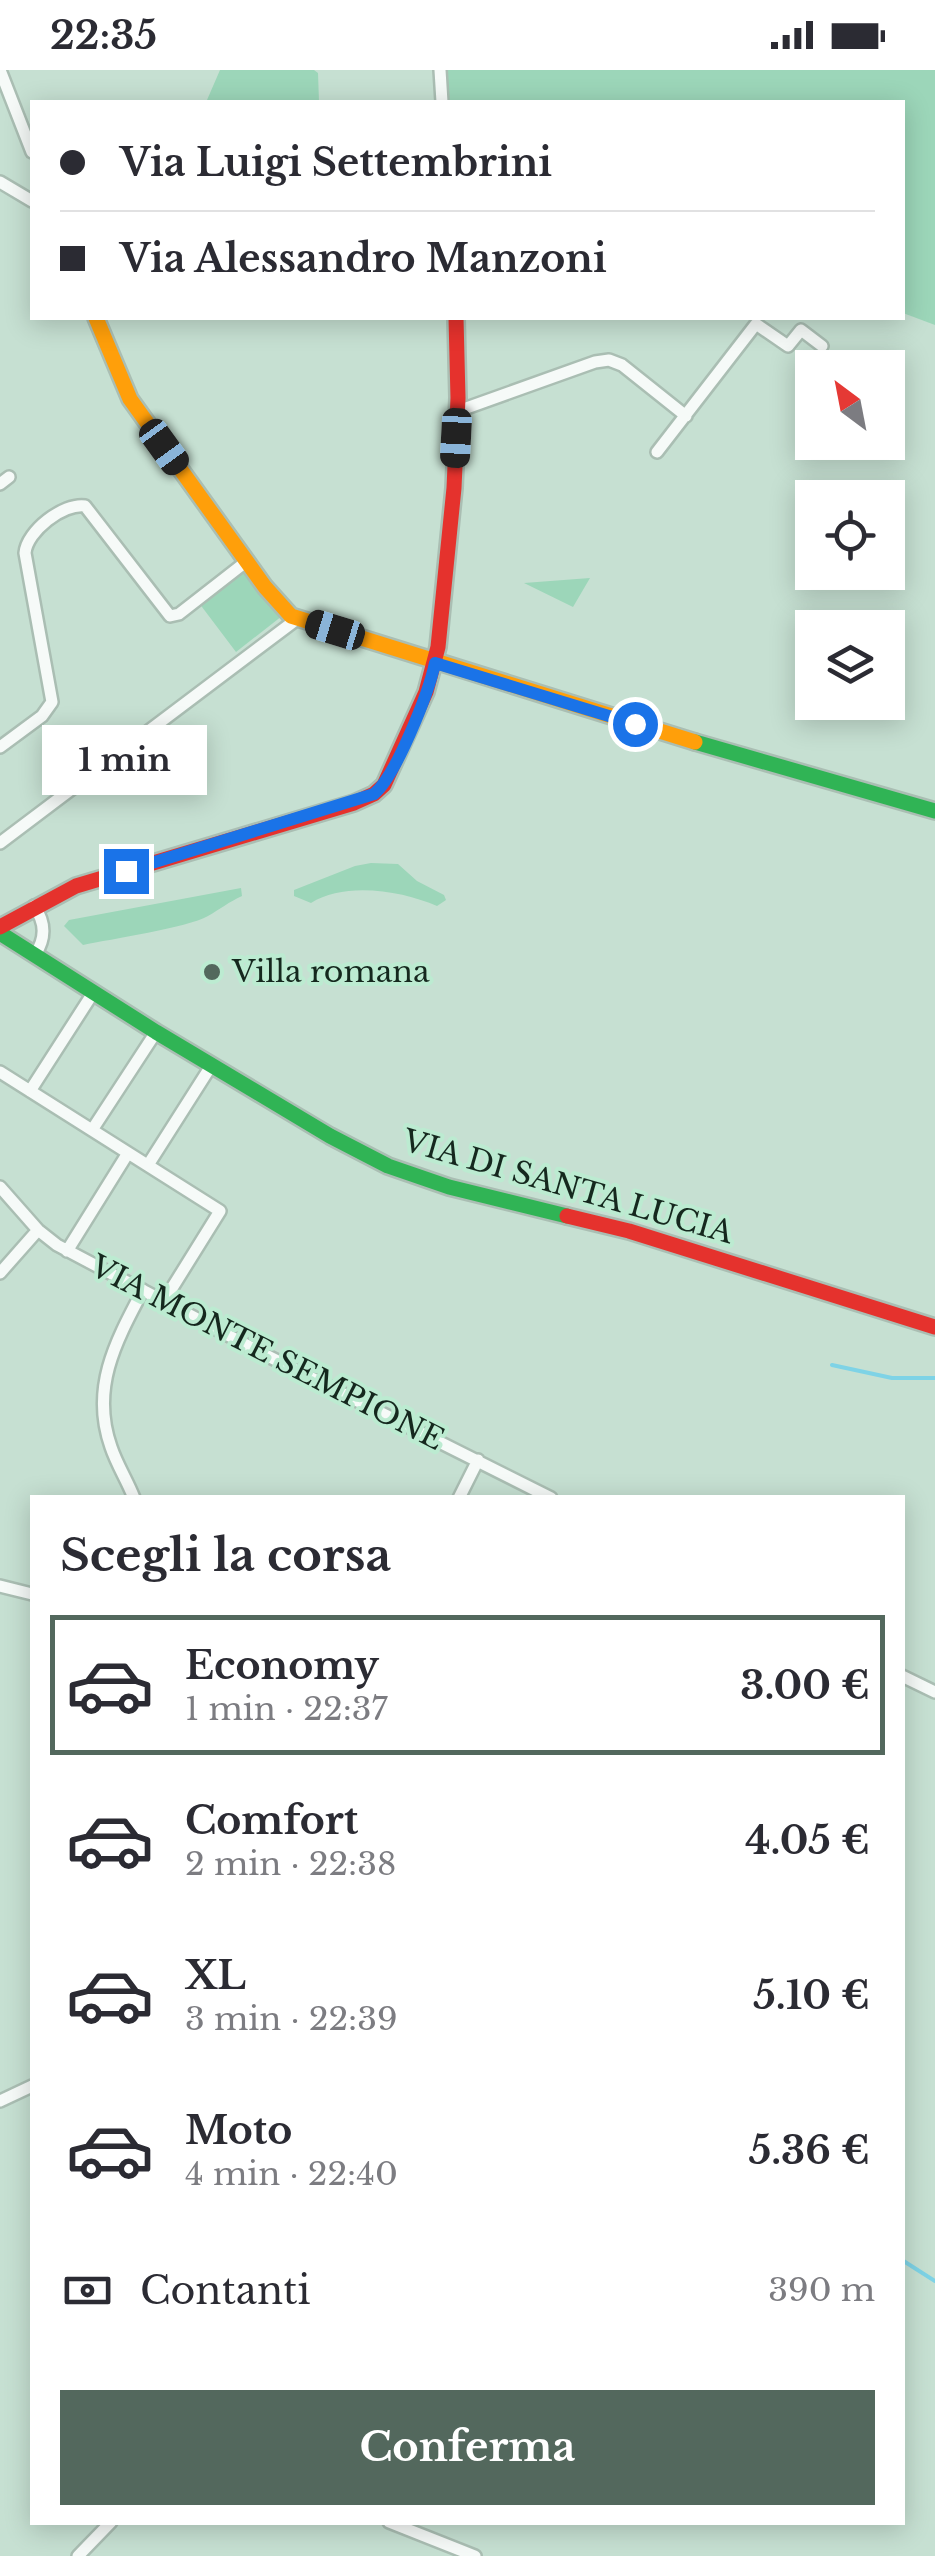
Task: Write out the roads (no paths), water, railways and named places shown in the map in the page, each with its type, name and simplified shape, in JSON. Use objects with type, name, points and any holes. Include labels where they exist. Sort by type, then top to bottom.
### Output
[{"type":"street","points":[[0,70],[30,147]]},
{"type":"street","points":[[440,70],[442,100]]},
{"type":"street","points":[[0,182],[30,201]]},
{"type":"street","points":[[97,320],[130,399],[278,603],[297,619],[710,747],[935,811]]},
{"type":"street","points":[[0,930],[34,906],[94,880],[374,794],[384,785],[435,663],[450,550],[458,411],[456,320]]},
{"type":"street","points":[[658,452],[756,324],[788,346],[801,330],[822,346]]},
{"type":"street","points":[[458,411],[609,360],[622,365],[686,416]]},
{"type":"street","points":[[0,747],[45,713],[52,702],[25,553],[28,540],[39,528],[72,506],[85,506],[170,616],[178,614],[247,561]]},
{"type":"street","points":[[0,843],[297,619]]},
{"type":"street","points":[[34,906],[44,931],[35,955]]},
{"type":"street","name":"VIA DI SANTA LUCIA","points":[[0,930],[212,1066],[330,1136],[408,1174],[630,1231],[935,1327]]},
{"type":"street","points":[[30,1091],[94,993]]},
{"type":"street","points":[[92,1130],[156,1032]]},
{"type":"street","points":[[148,1166],[212,1066]]},
{"type":"street","points":[[0,1072],[220,1211],[164,1301]]},
{"type":"street","points":[[67,1251],[128,1153]]},
{"type":"street","name":"VIA MONTE SEMPIONE","points":[[0,1187],[38,1230],[67,1251],[545,1495]]},
{"type":"street","points":[[0,1273],[38,1230]]},
{"type":"street","points":[[133,1495],[107,1436],[105,1381],[112,1348],[142,1290]]},
{"type":"street","points":[[461,1495],[478,1460]]},
{"type":"street","points":[[0,1586],[30,1594]]},
{"type":"street","points":[[905,1677],[935,1692]]},
{"type":"street","points":[[0,2101],[30,2087]]},
{"type":"street","points":[[78,2556],[108,2525]]},
{"type":"street","points":[[397,2525],[476,2556]]},
{"type":"waterway","points":[[832,1365],[892,1378],[935,1378]]},
{"type":"waterway","points":[[905,2262],[935,2281]]},
{"type":"place","name":"Villa romana","points":[[212,972]]}]
